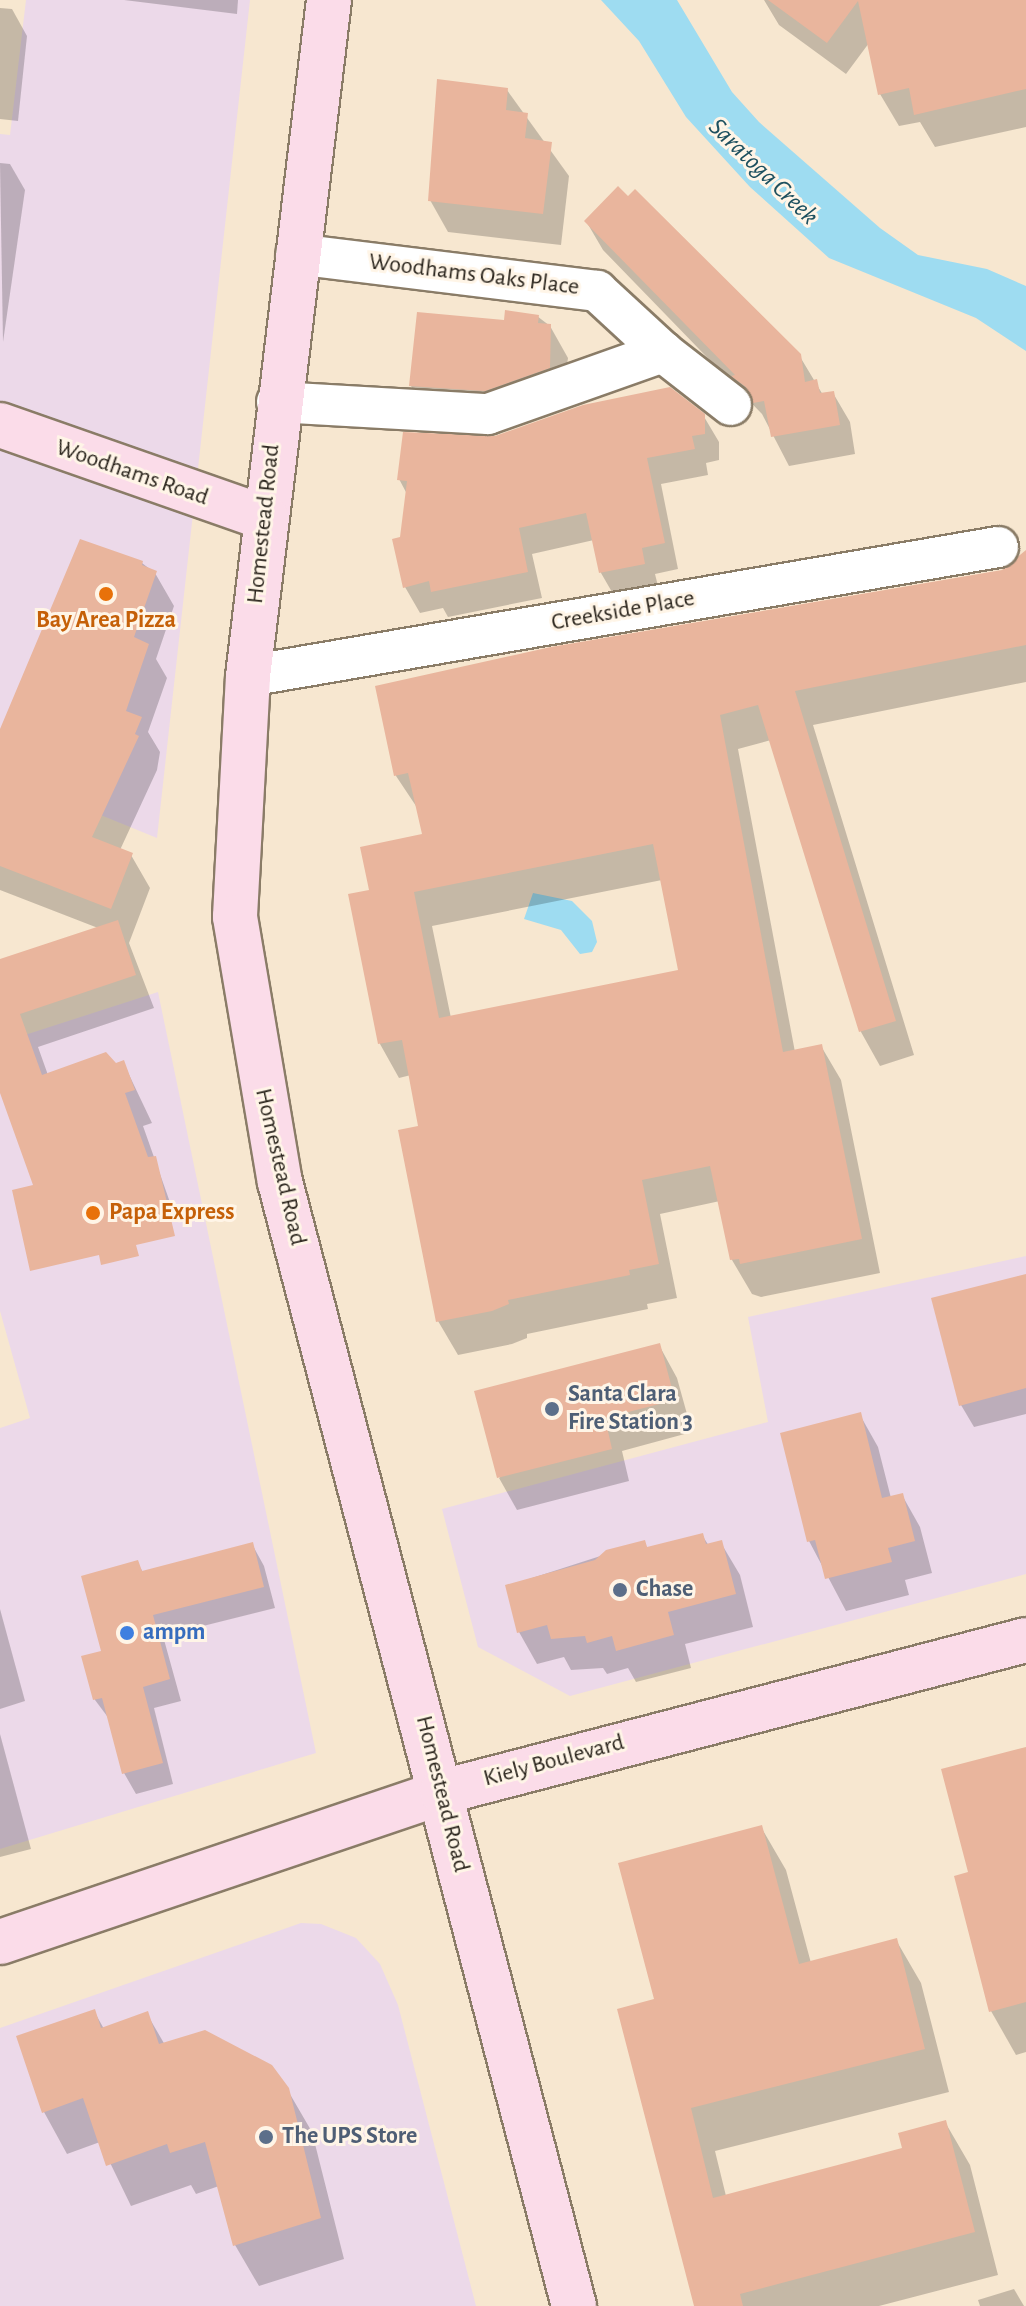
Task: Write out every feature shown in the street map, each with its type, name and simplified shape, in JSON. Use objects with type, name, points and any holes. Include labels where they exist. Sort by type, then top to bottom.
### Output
[{"type":"main road","name":"Homestead Road","points":[[329,0],[277,402],[248,676],[235,917],[252,1036],[280,1182],[574,2306]]},
{"type":"main road","name":"Woodhams Road","points":[[0,425],[266,518]]},
{"type":"main road","name":"Kiely Boulevard","points":[[0,1942],[442,1792],[1026,1640]]},
{"type":"street","name":"Woodhams Oaks Place","points":[[296,254],[597,291],[663,352],[731,405]]},
{"type":"street","points":[[277,402],[488,414],[663,352]]},
{"type":"street","name":"Creekside Place","points":[[248,676],[998,547]]},
{"type":"shaded area","points":[[26,0],[250,0],[157,838],[0,774],[0,134],[10,135]]},
{"type":"shaded area","points":[[158,992],[316,1753],[0,1849],[0,1428],[30,1418],[0,1311],[0,1043]]},
{"type":"shaded area","points":[[1026,1256],[1026,1574],[570,1696],[478,1647],[442,1509],[768,1422],[748,1317]]},
{"type":"shaded area","points":[[301,1923],[321,1924],[356,1938],[380,1964],[398,2005],[476,2306],[0,2306],[0,2028]]},
{"type":"water","name":"Saratoga Creek","points":[[601,0],[677,0],[732,92],[759,122],[880,228],[918,255],[987,269],[1026,286],[1026,351],[976,318],[829,258],[750,187],[686,117],[639,41]]},
{"type":"water","points":[[533,893],[572,901],[592,921],[597,942],[592,952],[580,954],[561,930],[524,919]]},
{"type":"building","points":[[768,0],[1026,0],[1026,89],[914,115],[909,88],[878,95],[858,1],[827,43]]},
{"type":"building","points":[[437,79],[508,88],[506,110],[528,113],[525,138],[552,142],[543,214],[428,201]]},
{"type":"building","points":[[618,186],[628,196],[635,189],[801,354],[805,382],[817,379],[820,393],[834,391],[840,425],[771,437],[764,401],[753,403],[746,387],[731,376],[735,375],[584,221]]},
{"type":"building","points":[[505,310],[539,315],[538,323],[551,324],[550,368],[485,391],[409,386],[417,312],[504,320]]},
{"type":"building","points":[[670,387],[705,414],[705,434],[692,436],[695,449],[647,458],[665,543],[642,548],[645,564],[599,573],[586,513],[519,528],[528,572],[431,592],[429,581],[403,588],[392,539],[400,537],[407,481],[397,480],[403,432],[495,436],[583,405]]},
{"type":"building","points":[[80,539],[143,561],[142,565],[157,571],[134,637],[149,644],[126,711],[142,717],[135,734],[139,736],[92,837],[133,853],[111,909],[0,866],[0,729]]},
{"type":"building","points":[[1026,550],[1026,645],[795,691],[896,1021],[859,1032],[758,705],[720,715],[783,1052],[822,1044],[862,1239],[740,1264],[739,1259],[730,1260],[710,1166],[642,1180],[659,1264],[629,1270],[630,1275],[508,1300],[509,1304],[492,1311],[436,1322],[398,1130],[418,1126],[402,1040],[378,1044],[348,894],[369,890],[360,847],[422,834],[408,773],[394,776],[375,686],[551,647],[1002,570]],"holes":[[[653,844],[678,970],[439,1018],[414,892]]]},
{"type":"building","points":[[118,920],[136,975],[20,1014],[42,1075],[106,1052],[116,1063],[124,1060],[135,1090],[125,1093],[148,1157],[156,1156],[175,1236],[136,1245],[139,1256],[101,1265],[99,1255],[30,1271],[12,1190],[33,1185],[0,1093],[0,959]]},
{"type":"building","points":[[1026,1274],[1026,1388],[959,1406],[931,1298]]},
{"type":"building","name":"Santa Clara Fire Station 3","points":[[660,1343],[675,1400],[605,1418],[612,1449],[497,1478],[474,1391]]},
{"type":"building","points":[[861,1412],[882,1498],[903,1493],[915,1541],[888,1548],[892,1562],[825,1579],[815,1540],[807,1542],[780,1433]]},
{"type":"building","name":"Chase","points":[[703,1533],[706,1544],[722,1540],[736,1594],[668,1612],[674,1635],[616,1651],[612,1636],[587,1643],[585,1636],[551,1639],[547,1625],[517,1633],[505,1585],[595,1560],[606,1550],[645,1540],[647,1547]]},
{"type":"building","points":[[253,1542],[264,1587],[153,1615],[170,1679],[143,1687],[163,1763],[122,1774],[102,1698],[93,1700],[81,1656],[101,1651],[81,1576],[138,1560],[142,1571]]},
{"type":"building","points":[[1026,1747],[1026,2002],[989,2012],[954,1876],[968,1872],[941,1769]]},
{"type":"building","points":[[762,1825],[799,1964],[897,1938],[925,2049],[691,2108],[713,2198],[902,2148],[898,2133],[946,2120],[975,2232],[740,2294],[743,2306],[694,2306],[617,2009],[654,1999],[618,1863]]},
{"type":"building","points":[[95,2009],[101,2028],[148,2011],[159,2044],[205,2030],[272,2065],[289,2088],[321,2218],[233,2246],[205,2142],[170,2153],[167,2144],[106,2166],[83,2098],[42,2113],[16,2036]]},
{"type":"place","name":"Bay Area Pizza","points":[[106,594]]},
{"type":"place","name":"Papa Express","points":[[93,1213]]},
{"type":"place","name":"Santa Clara Fire Station 3","points":[[552,1409]]},
{"type":"place","name":"Chase","points":[[620,1590]]},
{"type":"place","name":"ampm","points":[[127,1633]]},
{"type":"place","name":"The UPS Store","points":[[266,2137]]}]
